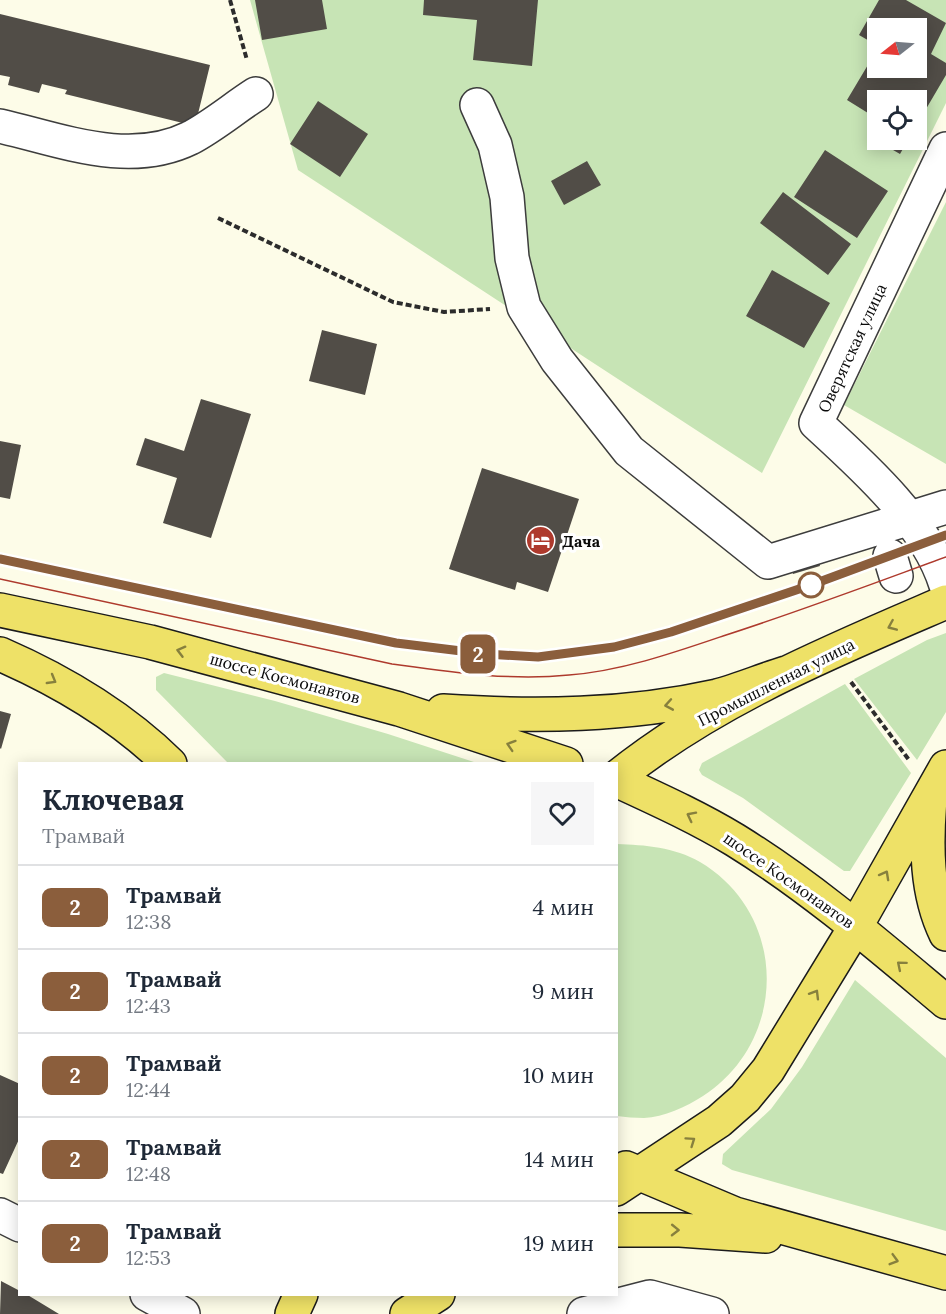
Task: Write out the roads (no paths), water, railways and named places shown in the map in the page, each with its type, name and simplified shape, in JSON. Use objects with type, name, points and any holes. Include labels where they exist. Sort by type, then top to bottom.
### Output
[{"type":"main road","name":"Промышленная улица","points":[[618,777],[678,732],[786,673],[946,602]]},
{"type":"main road","name":"шоссе Космонавтов","points":[[0,610],[150,642],[399,709],[560,762]]},
{"type":"main road","points":[[0,654],[29,666],[112,716],[141,735],[168,762]]},
{"type":"main road","points":[[399,709],[532,714],[625,711],[719,695],[786,673]]},
{"type":"main road","name":"шоссе Космонавтов","points":[[618,780],[691,815],[735,840],[856,926],[946,1002]]},
{"type":"main road","points":[[625,1176],[719,1121],[745,1098],[768,1071],[856,926],[938,780]]},
{"type":"main road","points":[[938,780],[928,833],[932,891],[946,934]]},
{"type":"main road","points":[[625,1176],[735,1214],[946,1273]]},
{"type":"main road","points":[[618,1230],[738,1234],[842,1245]]},
{"type":"main road","points":[[292,1314],[300,1296]]},
{"type":"main road","points":[[406,1314],[435,1296]]},
{"type":"street","points":[[0,126],[108,151],[128,153],[169,145],[190,137],[256,94]]},
{"type":"street","points":[[477,105],[495,145],[507,196],[512,258],[524,307],[557,360],[629,451],[768,562],[946,507]]},
{"type":"street","name":"Оверятская улица","points":[[946,149],[816,423],[857,460],[908,519],[926,542],[946,585]]},
{"type":"street","points":[[0,1215],[18,1225]]},
{"type":"street","points":[[151,1296],[183,1314]]},
{"type":"street","points":[[584,1314],[650,1297],[712,1314]]},
{"type":"tram line","points":[[0,559],[396,643],[505,656],[538,657],[614,647],[671,632],[811,585],[946,535]]},
{"type":"tram line","name":"2","points":[[0,559],[396,643],[449,651],[538,657],[573,654],[645,640],[811,585],[946,535]]},
{"type":"tram line","points":[[0,579],[392,664],[480,675],[547,677],[608,670],[666,655],[946,557]]},
{"type":"place","name":"Дача","points":[[541,541]]}]
